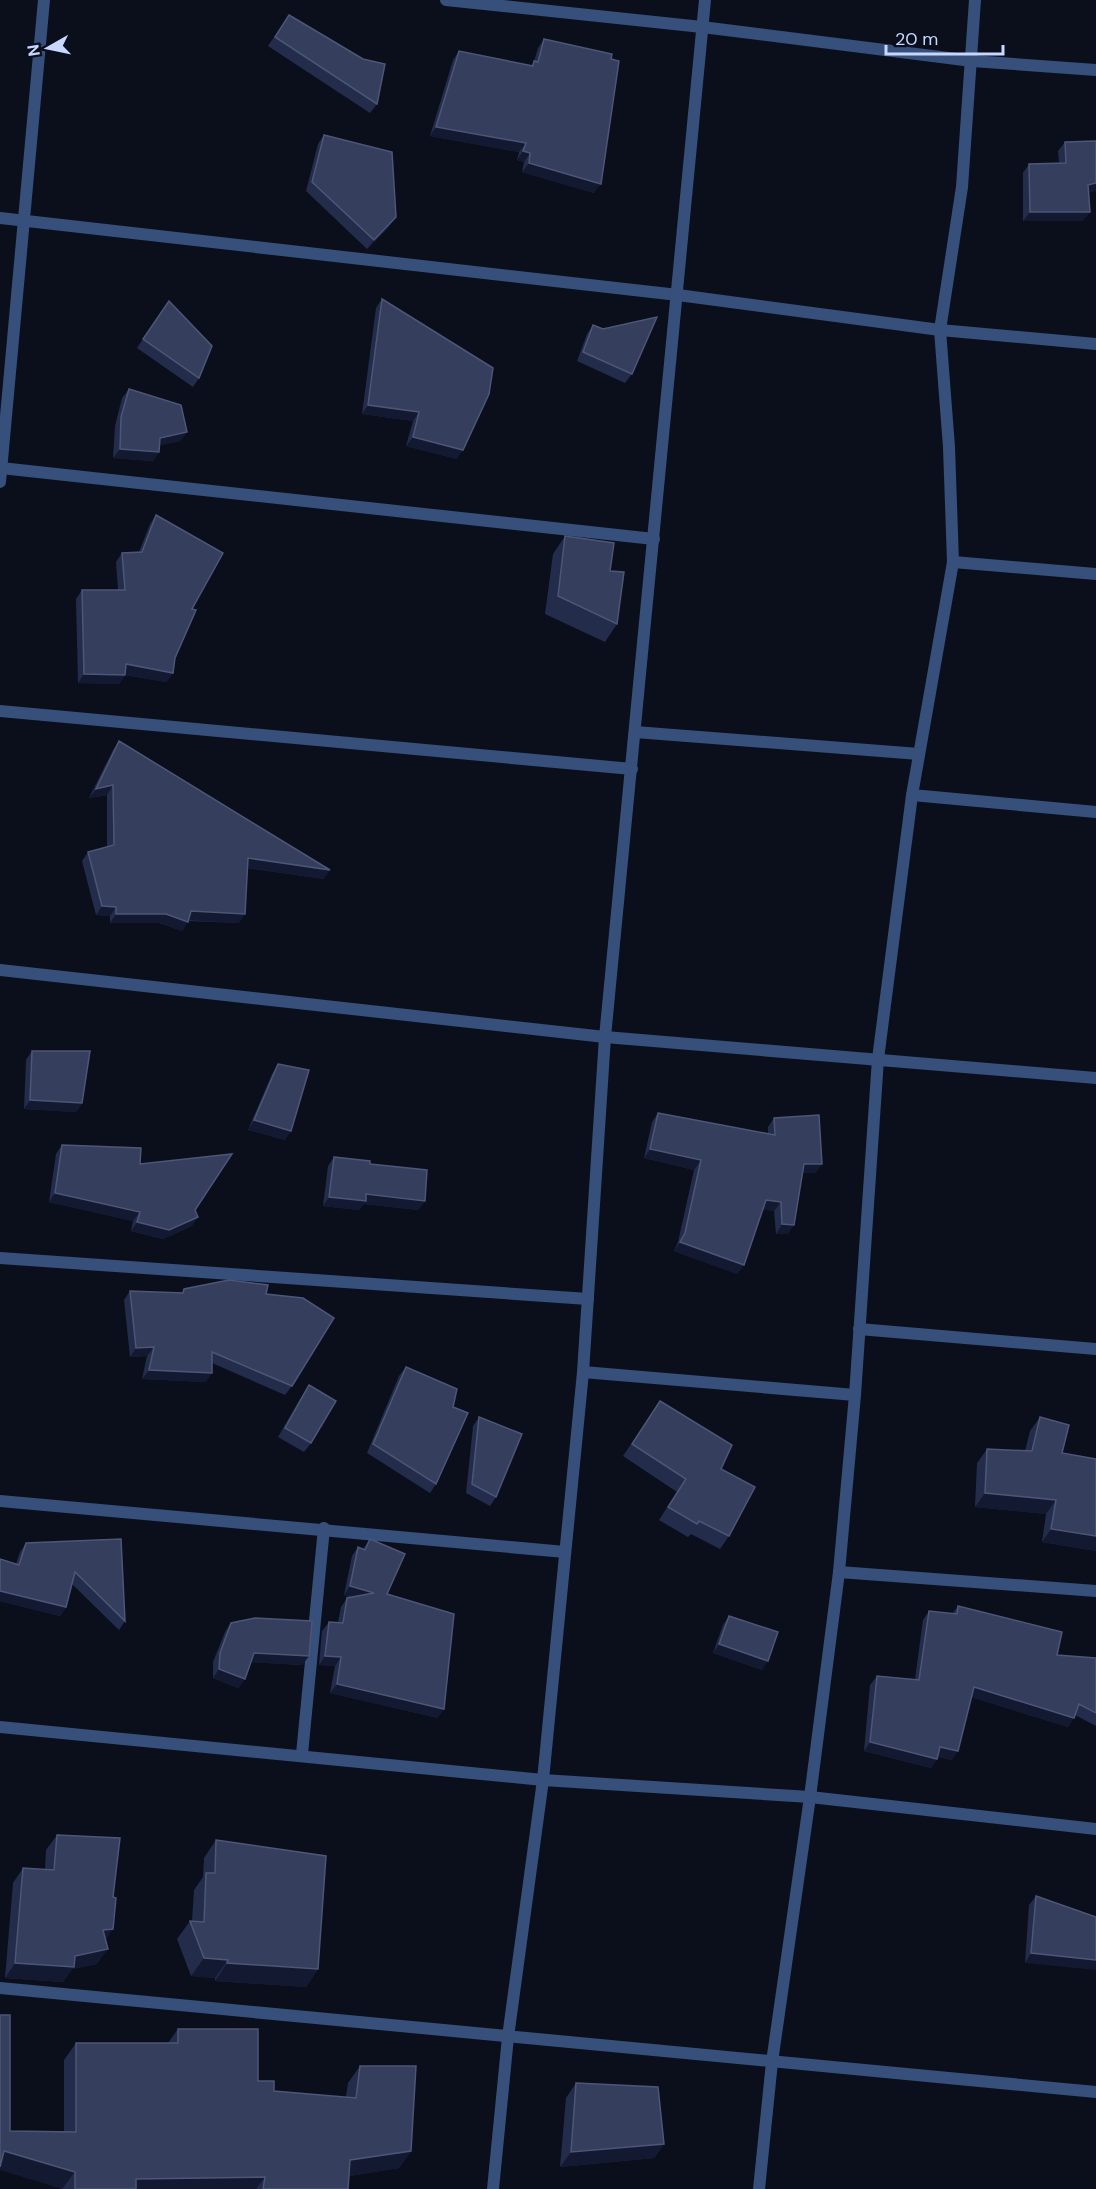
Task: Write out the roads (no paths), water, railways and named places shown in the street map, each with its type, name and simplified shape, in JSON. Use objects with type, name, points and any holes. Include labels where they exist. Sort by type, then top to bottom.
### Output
[{"type":"street","points":[[0,482],[44,0]]},
{"type":"street","points":[[446,0],[702,27],[972,61],[1096,70]]},
{"type":"street","points":[[493,2189],[508,2037],[543,1780],[583,1372],[605,1037],[705,0]]},
{"type":"street","points":[[759,2189],[771,2062],[810,1797],[838,1572],[855,1395],[878,1059],[912,795],[953,562],[949,447],[940,330],[962,187],[975,0]]},
{"type":"street","points":[[0,218],[678,295],[940,330],[1096,344]]},
{"type":"street","points":[[1,468],[654,539]]},
{"type":"street","points":[[953,562],[1096,574]]},
{"type":"street","points":[[0,711],[632,768]]},
{"type":"street","points":[[635,732],[919,754]]},
{"type":"street","points":[[912,795],[1096,812]]},
{"type":"street","points":[[0,970],[605,1037],[1096,1078]]},
{"type":"street","points":[[0,1258],[588,1299]]},
{"type":"street","points":[[859,1329],[1096,1349]]},
{"type":"street","points":[[583,1372],[855,1395]]},
{"type":"street","points":[[0,1501],[324,1528],[565,1552]]},
{"type":"street","points":[[302,1754],[324,1528]]},
{"type":"street","points":[[838,1572],[1096,1591]]},
{"type":"street","points":[[0,1726],[302,1754],[543,1780],[810,1797],[1096,1829]]},
{"type":"street","points":[[0,1988],[1096,2092]]}]
